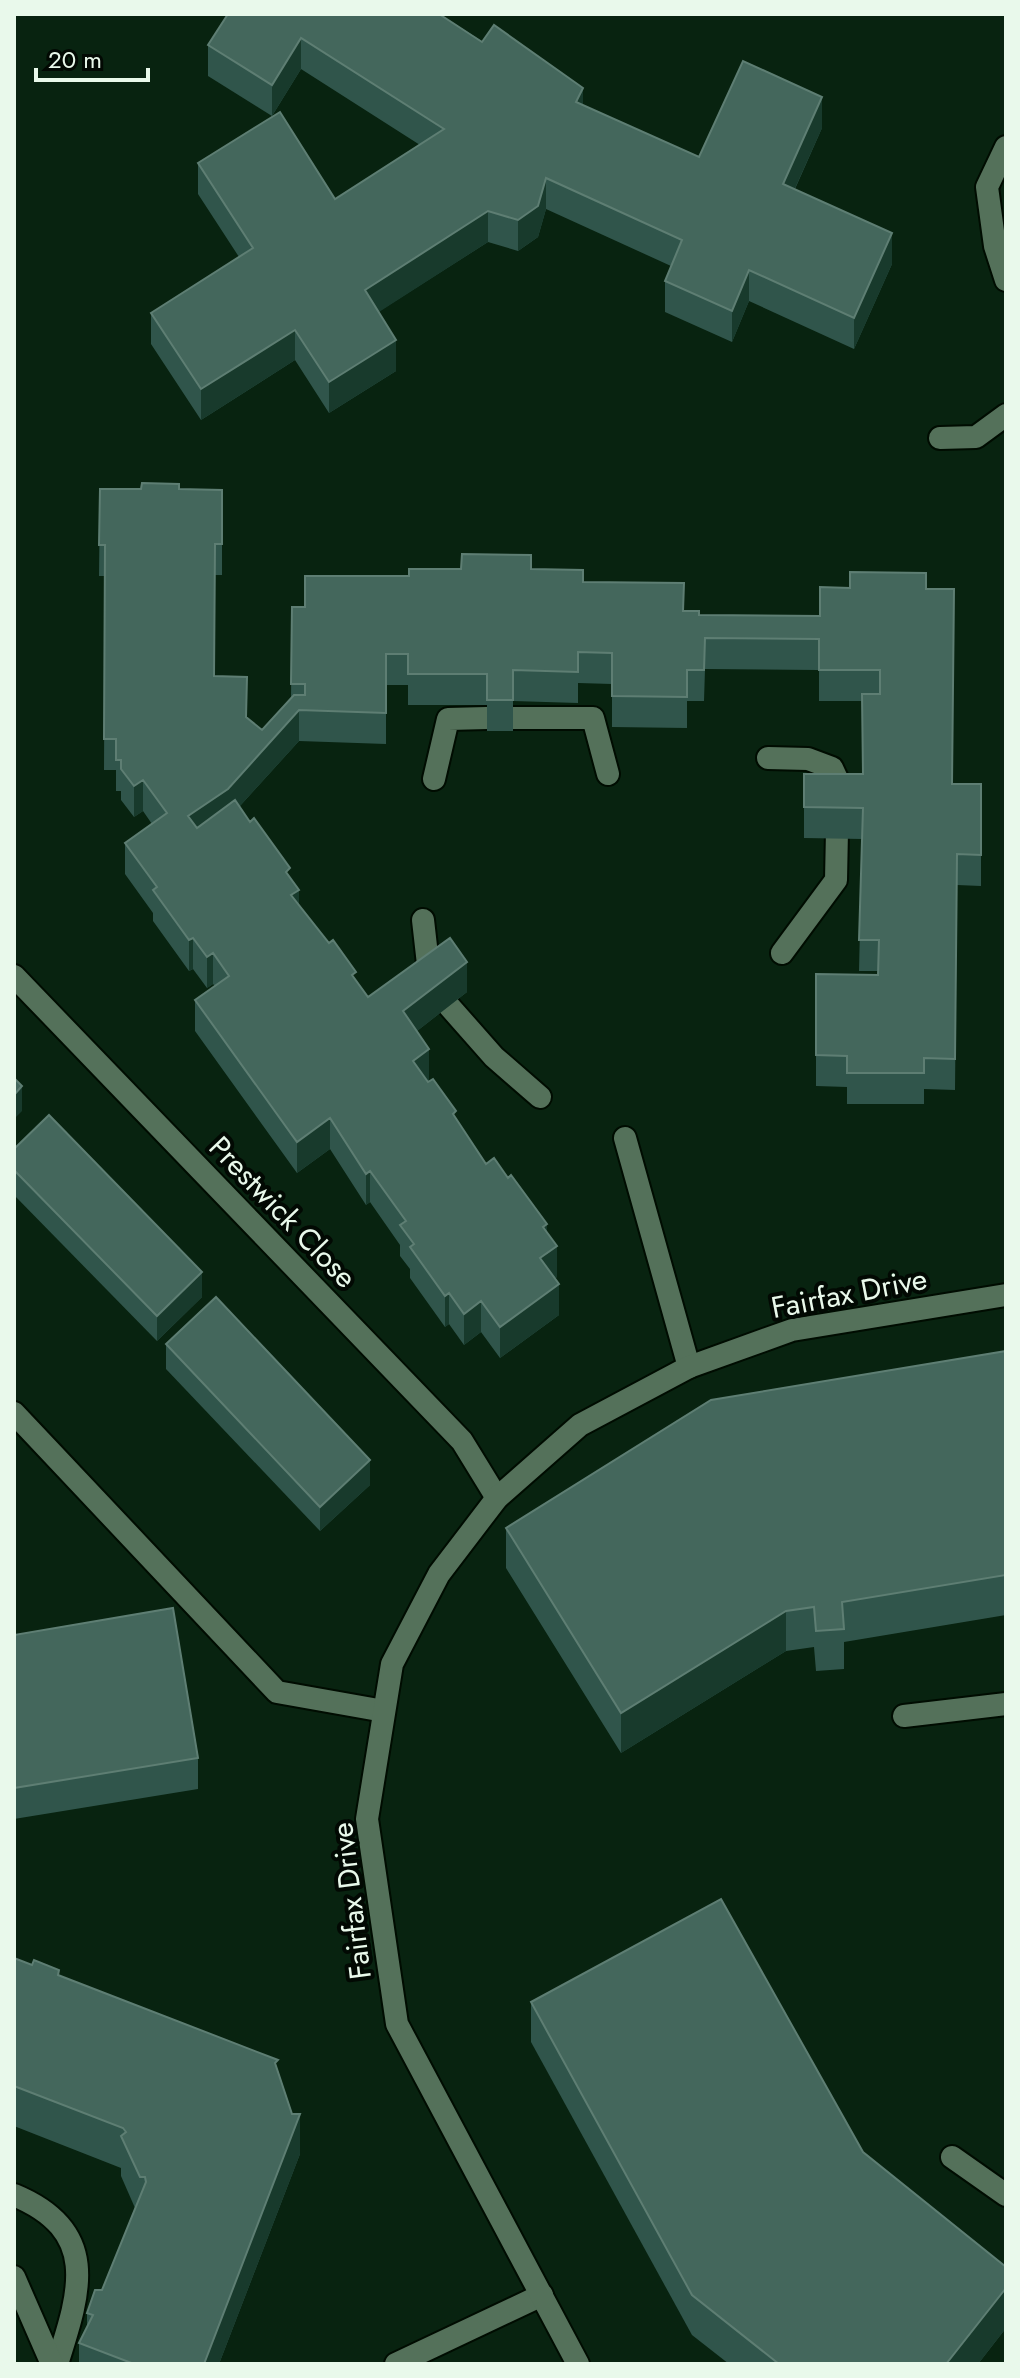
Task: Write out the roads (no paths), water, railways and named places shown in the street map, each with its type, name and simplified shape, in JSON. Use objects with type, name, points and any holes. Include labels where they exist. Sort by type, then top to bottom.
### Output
[{"type":"street","points":[[1006,147],[987,187],[995,246],[1006,280]]},
{"type":"street","points":[[940,438],[976,437],[1006,415]]},
{"type":"street","points":[[434,779],[448,719],[487,718]]},
{"type":"street","points":[[513,718],[593,718],[608,774]]},
{"type":"street","points":[[768,758],[808,759],[832,768],[838,781],[836,880],[782,953]]},
{"type":"street","points":[[423,920],[430,984]]},
{"type":"street","name":"Prestwick Close","points":[[14,976],[462,1441],[497,1498]]},
{"type":"street","points":[[449,1006],[494,1057],[540,1097]]},
{"type":"street","points":[[625,1138],[689,1367]]},
{"type":"street","name":"Fairfax Drive","points":[[578,2364],[397,2024],[367,1819],[392,1664],[432,1587],[497,1498],[580,1425],[689,1367],[792,1330],[1006,1295]]},
{"type":"street","points":[[14,1413],[277,1692],[384,1711]]},
{"type":"street","points":[[904,1716],[1006,1704]]},
{"type":"street","points":[[952,2157],[1006,2195]]},
{"type":"street","points":[[14,2195],[52,2213],[67,2237],[79,2270],[75,2308],[54,2364]]},
{"type":"street","points":[[14,2277],[54,2364]]},
{"type":"street","points":[[396,2364],[542,2295]]}]
